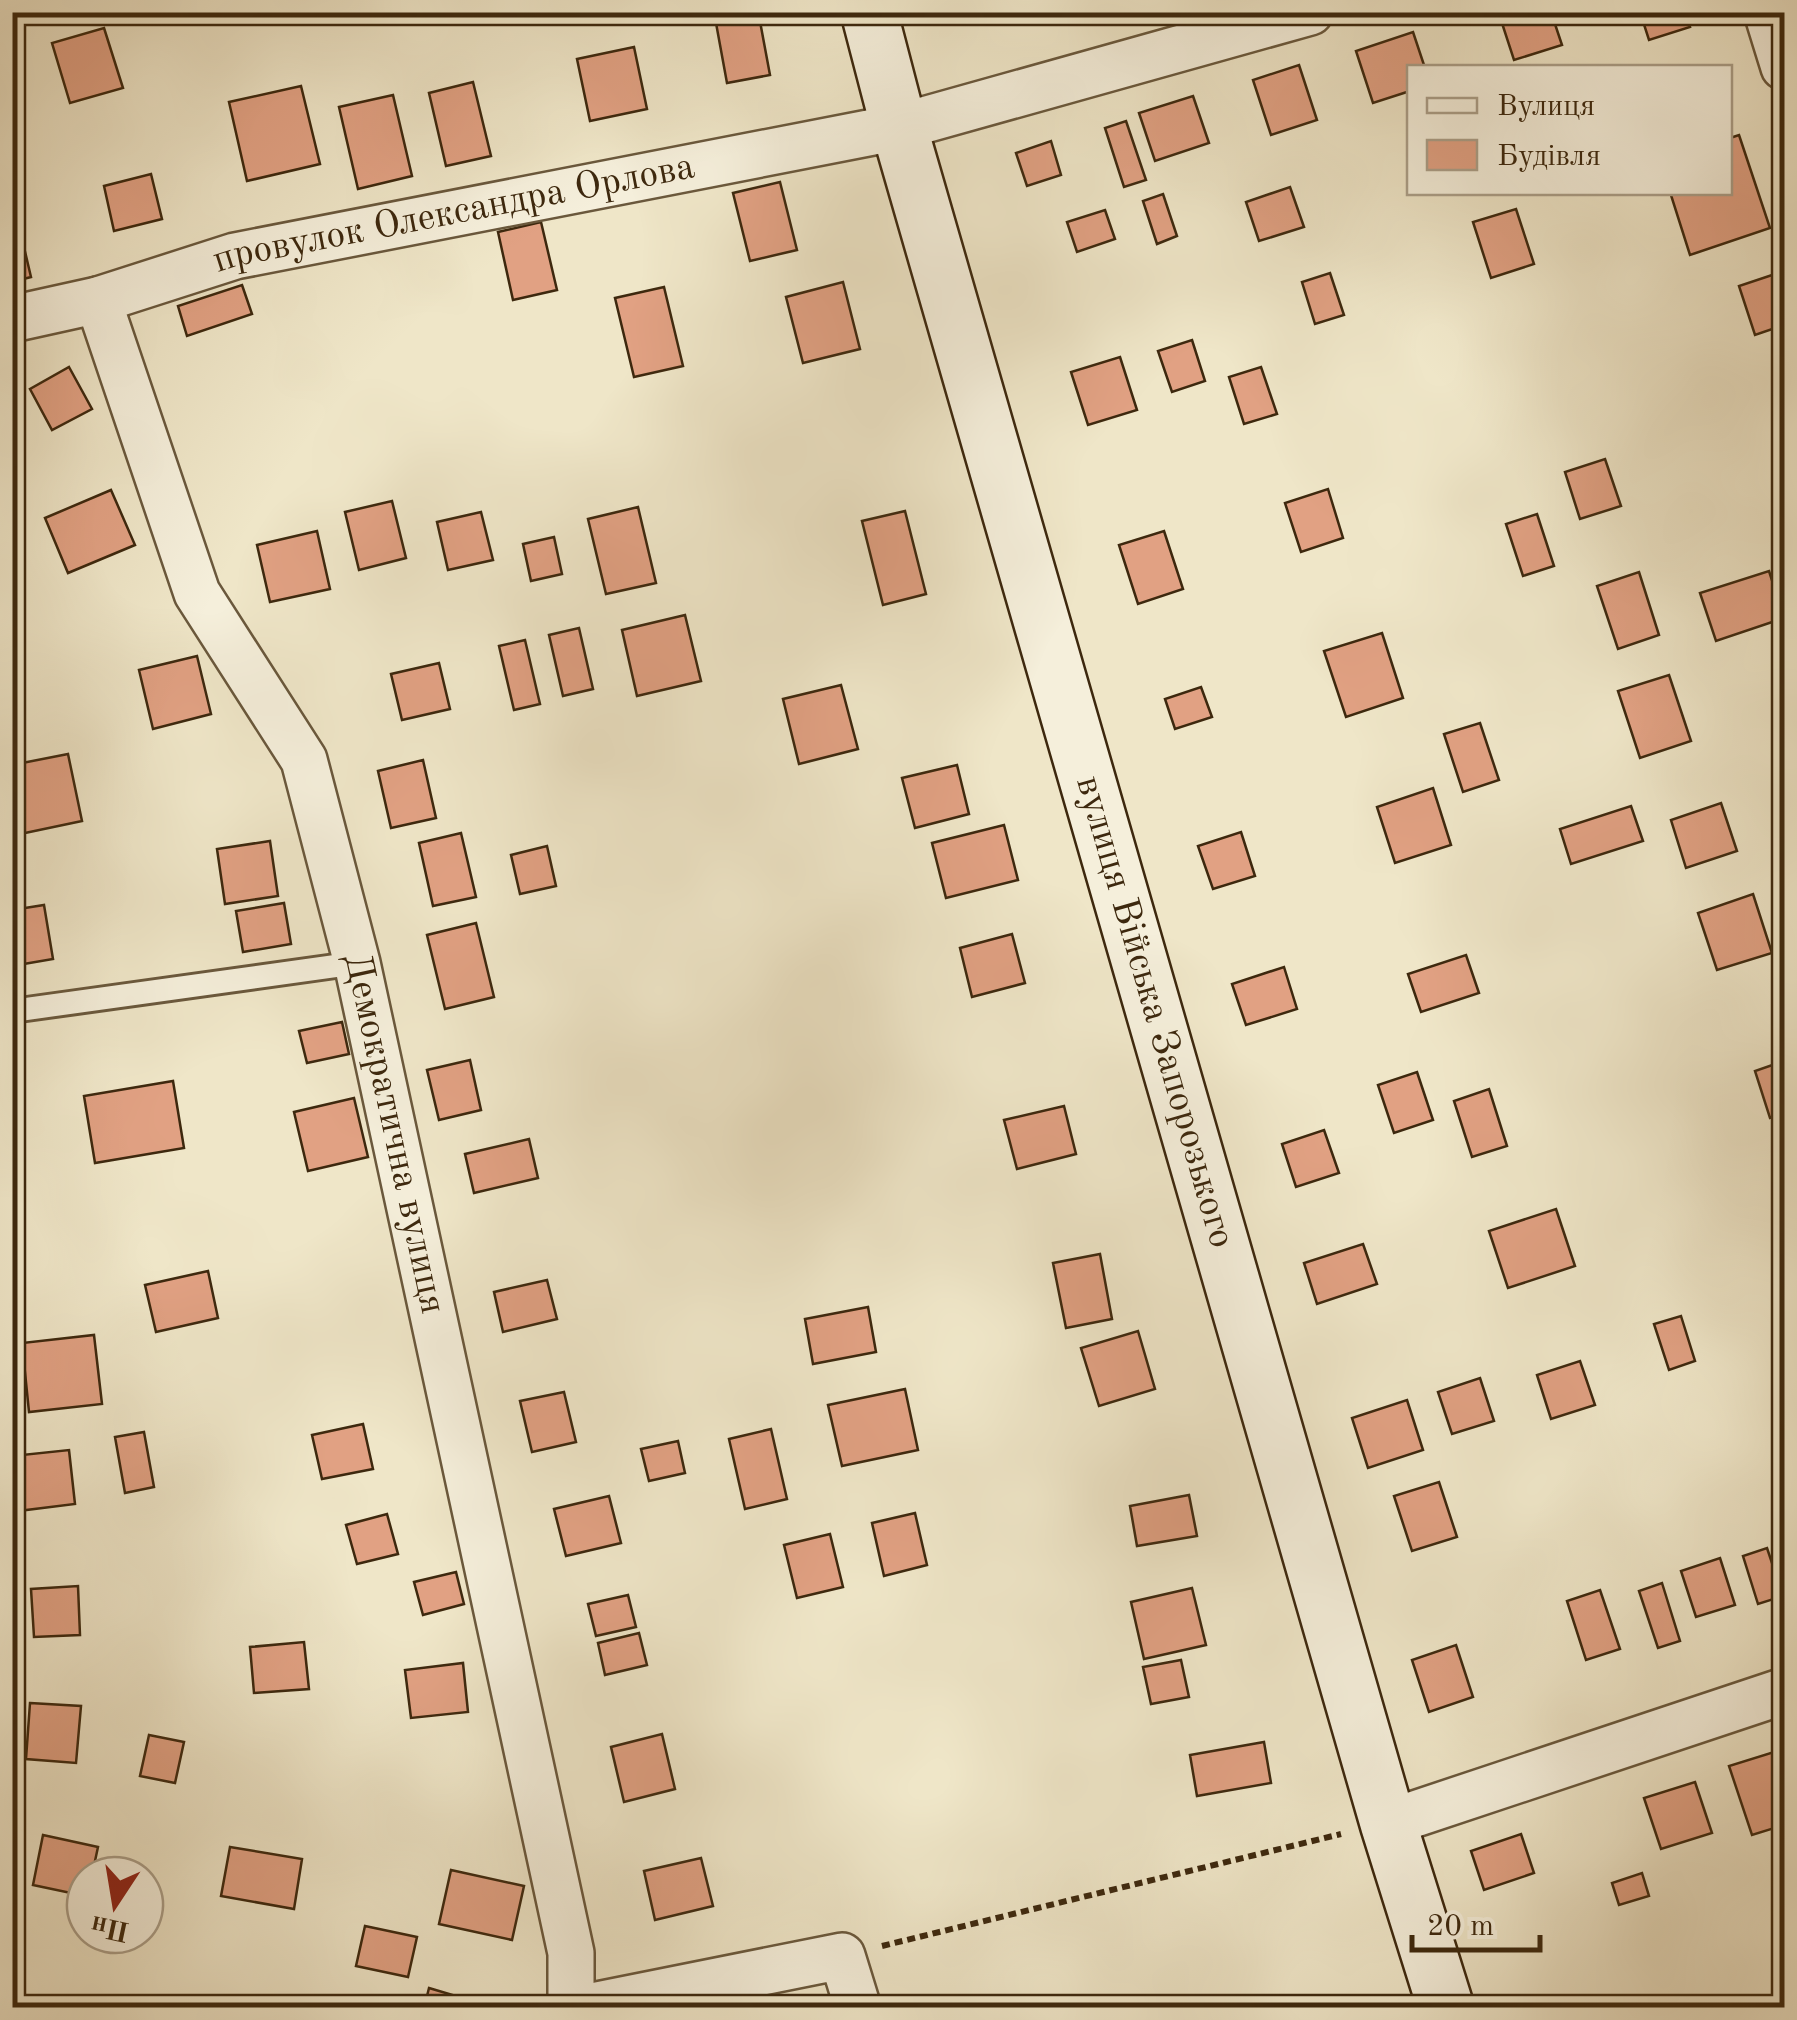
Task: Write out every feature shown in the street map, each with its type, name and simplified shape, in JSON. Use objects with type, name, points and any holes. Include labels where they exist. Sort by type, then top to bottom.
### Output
[{"type":"street","name":"вулиця Війська Запорозького","points":[[869,12],[1388,1823],[1446,2008]]},
{"type":"street","name":"провулок Олександра Орлова","points":[[12,319],[98,300],[235,256],[899,127],[1310,12]]},
{"type":"street","points":[[1767,12],[1784,67]]},
{"type":"street","name":"Демократична вулиця","points":[[98,300],[197,593],[304,760],[358,962],[571,1952],[571,2008]]},
{"type":"street","points":[[1388,1823],[1784,1691]]},
{"type":"street","points":[[582,2008],[842,1956],[858,2008]]},
{"type":"lane","points":[[12,1011],[358,962]]},
{"type":"path","points":[[842,1956],[1388,1823]]},
{"type":"building","points":[[646,12],[703,12],[647,22]]},
{"type":"building","points":[[1516,12],[1551,12],[1562,45],[1514,60],[1500,17]]},
{"type":"building","points":[[1640,12],[1685,12],[1690,27],[1649,40]]},
{"type":"building","points":[[759,16],[770,75],[727,83],[716,23]]},
{"type":"building","points":[[104,28],[123,88],[70,103],[52,43]]},
{"type":"building","points":[[1413,32],[1424,65],[1407,65],[1407,92],[1373,103],[1356,51]]},
{"type":"building","points":[[634,47],[647,109],[590,121],[577,59]]},
{"type":"building","points":[[1299,65],[1317,120],[1271,135],[1253,80]]},
{"type":"building","points":[[473,82],[491,156],[446,166],[429,93]]},
{"type":"building","points":[[301,86],[320,164],[247,181],[229,102]]},
{"type":"building","points":[[393,95],[412,176],[358,189],[339,107]]},
{"type":"building","points":[[1193,96],[1209,143],[1155,161],[1139,113]]},
{"type":"building","points":[[1126,121],[1146,180],[1124,187],[1105,128]]},
{"type":"building","points":[[1739,135],[1770,228],[1690,255],[1671,195],[1732,195],[1732,137]]},
{"type":"building","points":[[1051,141],[1061,175],[1027,186],[1016,153]]},
{"type":"building","points":[[151,174],[162,219],[114,231],[104,186]]},
{"type":"building","points":[[780,182],[797,250],[750,261],[733,193]]},
{"type":"building","points":[[1290,187],[1304,227],[1259,241],[1246,202]]},
{"type":"building","points":[[1163,194],[1177,236],[1157,244],[1143,201]]},
{"type":"building","points":[[12,209],[31,277],[12,282]]},
{"type":"building","points":[[1516,209],[1534,264],[1491,278],[1473,222]]},
{"type":"building","points":[[1105,210],[1115,239],[1077,252],[1067,222]]},
{"type":"building","points":[[541,222],[557,290],[513,300],[498,232]]},
{"type":"building","points":[[1784,271],[1784,325],[1755,335],[1739,286]]},
{"type":"building","points":[[1330,273],[1344,315],[1315,324],[1302,282]]},
{"type":"building","points":[[843,282],[860,349],[803,363],[786,297]]},
{"type":"building","points":[[242,285],[252,314],[187,336],[178,306]]},
{"type":"building","points":[[664,287],[683,366],[634,377],[615,298]]},
{"type":"building","points":[[1192,340],[1205,381],[1172,392],[1158,351]]},
{"type":"building","points":[[1120,357],[1137,410],[1088,425],[1071,372]]},
{"type":"building","points":[[69,367],[92,409],[52,430],[30,389]]},
{"type":"building","points":[[1261,367],[1277,414],[1244,424],[1229,377]]},
{"type":"building","points":[[1605,459],[1621,506],[1580,519],[1565,472]]},
{"type":"building","points":[[1328,489],[1343,538],[1301,552],[1285,503]]},
{"type":"building","points":[[111,490],[135,545],[68,573],[45,518]]},
{"type":"building","points":[[392,501],[406,558],[359,570],[345,512]]},
{"type":"building","points":[[638,507],[656,583],[606,594],[588,519]]},
{"type":"building","points":[[905,511],[926,594],[883,605],[862,521]]},
{"type":"building","points":[[481,512],[493,560],[448,570],[437,522]]},
{"type":"building","points":[[1537,514],[1554,566],[1523,576],[1506,524]]},
{"type":"building","points":[[317,531],[330,589],[270,602],[257,545]]},
{"type":"building","points":[[1164,531],[1183,589],[1138,604],[1119,545]]},
{"type":"building","points":[[554,537],[562,574],[531,581],[523,544]]},
{"type":"building","points":[[1769,571],[1784,618],[1716,641],[1700,593]]},
{"type":"building","points":[[1639,572],[1659,635],[1618,649],[1597,586]]},
{"type":"building","points":[[685,615],[701,681],[637,696],[622,630]]},
{"type":"building","points":[[579,628],[593,689],[563,696],[549,635]]},
{"type":"building","points":[[1382,633],[1403,698],[1346,717],[1324,651]]},
{"type":"building","points":[[525,640],[540,704],[514,710],[499,646]]},
{"type":"building","points":[[197,656],[211,714],[153,729],[139,670]]},
{"type":"building","points":[[439,663],[450,709],[402,720],[391,674]]},
{"type":"building","points":[[1669,675],[1691,741],[1640,758],[1618,691]]},
{"type":"building","points":[[841,685],[858,749],[799,764],[783,699]]},
{"type":"building","points":[[1201,687],[1212,717],[1175,729],[1165,699]]},
{"type":"building","points":[[1480,723],[1499,780],[1463,792],[1444,734]]},
{"type":"building","points":[[68,754],[82,821],[25,833],[12,765]]},
{"type":"building","points":[[423,760],[436,818],[391,828],[378,771]]},
{"type":"building","points":[[957,765],[969,814],[915,828],[902,778]]},
{"type":"building","points":[[1433,788],[1451,845],[1395,863],[1377,807]]},
{"type":"building","points":[[1721,803],[1737,851],[1686,868],[1671,820]]},
{"type":"building","points":[[1631,806],[1643,841],[1571,864],[1560,829]]},
{"type":"building","points":[[1004,825],[1018,880],[946,898],[932,843]]},
{"type":"building","points":[[1241,832],[1255,876],[1213,889],[1198,846]]},
{"type":"building","points":[[461,833],[476,897],[433,906],[419,843]]},
{"type":"building","points":[[270,841],[278,896],[225,904],[217,849]]},
{"type":"building","points":[[547,846],[556,886],[520,894],[511,855]]},
{"type":"building","points":[[1753,894],[1772,953],[1717,970],[1698,913]]},
{"type":"building","points":[[284,903],[291,944],[243,952],[236,911]]},
{"type":"building","points":[[44,905],[53,959],[12,966],[12,910]]},
{"type":"building","points":[[476,923],[494,997],[445,1009],[427,935]]},
{"type":"building","points":[[1012,934],[1025,983],[972,997],[960,948]]},
{"type":"building","points":[[1466,955],[1479,993],[1421,1012],[1408,974]]},
{"type":"building","points":[[1284,967],[1297,1009],[1246,1025],[1232,984]]},
{"type":"building","points":[[342,1022],[349,1054],[307,1063],[299,1031]]},
{"type":"building","points":[[470,1060],[481,1110],[439,1120],[427,1070]]},
{"type":"building","points":[[1784,1061],[1784,1113],[1770,1118],[1755,1071]]},
{"type":"building","points":[[1417,1072],[1433,1120],[1394,1133],[1378,1085]]},
{"type":"building","points":[[173,1081],[184,1148],[95,1163],[84,1096]]},
{"type":"building","points":[[1489,1089],[1507,1146],[1472,1157],[1454,1101]]},
{"type":"building","points":[[354,1098],[368,1157],[308,1171],[294,1112]]},
{"type":"building","points":[[1064,1106],[1076,1154],[1017,1169],[1004,1120]]},
{"type":"building","points":[[1324,1130],[1339,1173],[1296,1187],[1282,1144]]},
{"type":"building","points":[[529,1139],[538,1178],[474,1193],[465,1154]]},
{"type":"building","points":[[1784,1148],[1784,1182],[1774,1151]]},
{"type":"building","points":[[1556,1209],[1575,1266],[1508,1288],[1489,1231]]},
{"type":"building","points":[[1363,1244],[1377,1284],[1317,1304],[1304,1263]]},
{"type":"building","points":[[1100,1254],[1112,1319],[1066,1328],[1053,1263]]},
{"type":"building","points":[[208,1271],[218,1318],[156,1332],[145,1285]]},
{"type":"building","points":[[547,1280],[557,1319],[503,1332],[494,1292]]},
{"type":"building","points":[[868,1307],[876,1352],[813,1364],[805,1319]]},
{"type":"building","points":[[1681,1316],[1695,1361],[1669,1370],[1654,1324]]},
{"type":"building","points":[[1138,1331],[1155,1389],[1099,1406],[1081,1348]]},
{"type":"building","points":[[94,1335],[102,1404],[29,1412],[22,1343]]},
{"type":"building","points":[[1580,1361],[1595,1405],[1551,1419],[1537,1375]]},
{"type":"building","points":[[1480,1378],[1494,1421],[1452,1434],[1438,1392]]},
{"type":"building","points":[[905,1389],[918,1450],[842,1466],[828,1405]]},
{"type":"building","points":[[564,1392],[576,1442],[532,1452],[520,1401]]},
{"type":"building","points":[[1407,1400],[1423,1450],[1368,1468],[1352,1418]]},
{"type":"building","points":[[363,1424],[373,1469],[322,1479],[312,1435]]},
{"type":"building","points":[[771,1429],[787,1499],[745,1509],[729,1439]]},
{"type":"building","points":[[144,1432],[154,1487],[125,1493],[115,1437]]},
{"type":"building","points":[[678,1441],[685,1473],[649,1481],[641,1449]]},
{"type":"building","points":[[69,1450],[75,1504],[18,1511],[12,1456]]},
{"type":"building","points":[[1439,1482],[1457,1537],[1412,1551],[1394,1496]]},
{"type":"building","points":[[1189,1495],[1197,1536],[1137,1546],[1130,1506]]},
{"type":"building","points":[[609,1496],[621,1543],[566,1556],[554,1509]]},
{"type":"building","points":[[915,1513],[927,1565],[884,1576],[872,1523]]},
{"type":"building","points":[[387,1514],[398,1554],[357,1564],[346,1525]]},
{"type":"building","points":[[830,1534],[843,1587],[797,1598],[784,1545]]},
{"type":"building","points":[[1767,1548],[1783,1596],[1758,1604],[1743,1556]]},
{"type":"building","points":[[1720,1558],[1735,1605],[1696,1617],[1681,1571]]},
{"type":"building","points":[[456,1572],[464,1604],[423,1615],[414,1582]]},
{"type":"building","points":[[1662,1583],[1680,1641],[1658,1648],[1639,1591]]},
{"type":"building","points":[[78,1586],[80,1635],[34,1637],[31,1589]]},
{"type":"building","points":[[1192,1588],[1206,1645],[1144,1659],[1131,1602]]},
{"type":"building","points":[[1600,1590],[1620,1649],[1586,1660],[1567,1601]]},
{"type":"building","points":[[628,1595],[636,1627],[596,1636],[588,1604]]},
{"type":"building","points":[[639,1633],[647,1665],[605,1675],[598,1643]]},
{"type":"building","points":[[304,1642],[309,1689],[254,1693],[250,1647]]},
{"type":"building","points":[[1456,1645],[1473,1697],[1429,1712],[1412,1660]]},
{"type":"building","points":[[1181,1660],[1189,1697],[1151,1704],[1143,1667]]},
{"type":"building","points":[[463,1663],[468,1712],[411,1718],[405,1670]]},
{"type":"building","points":[[30,1703],[81,1706],[76,1763],[26,1759]]},
{"type":"building","points":[[662,1734],[675,1789],[624,1802],[611,1747]]},
{"type":"building","points":[[149,1735],[184,1742],[175,1783],[140,1776]]},
{"type":"building","points":[[1264,1742],[1271,1783],[1197,1796],[1190,1755]]},
{"type":"building","points":[[1774,1752],[1784,1783],[1784,1825],[1752,1835],[1729,1766]]},
{"type":"building","points":[[1695,1782],[1712,1833],[1661,1849],[1644,1798]]},
{"type":"building","points":[[1521,1834],[1534,1873],[1484,1890],[1471,1851]]},
{"type":"building","points":[[43,1835],[98,1847],[96,1855],[65,1855],[65,1892],[33,1885]]},
{"type":"building","points":[[230,1847],[302,1859],[294,1909],[221,1896]]},
{"type":"building","points":[[701,1858],[713,1906],[655,1920],[644,1871]]},
{"type":"building","points":[[451,1870],[524,1886],[512,1940],[439,1924]]},
{"type":"building","points":[[1642,1873],[1649,1896],[1619,1905],[1612,1883]]},
{"type":"building","points":[[365,1926],[417,1937],[408,1977],[356,1966]]},
{"type":"building","points":[[429,1988],[483,2004],[482,2008],[424,2008]]}]
